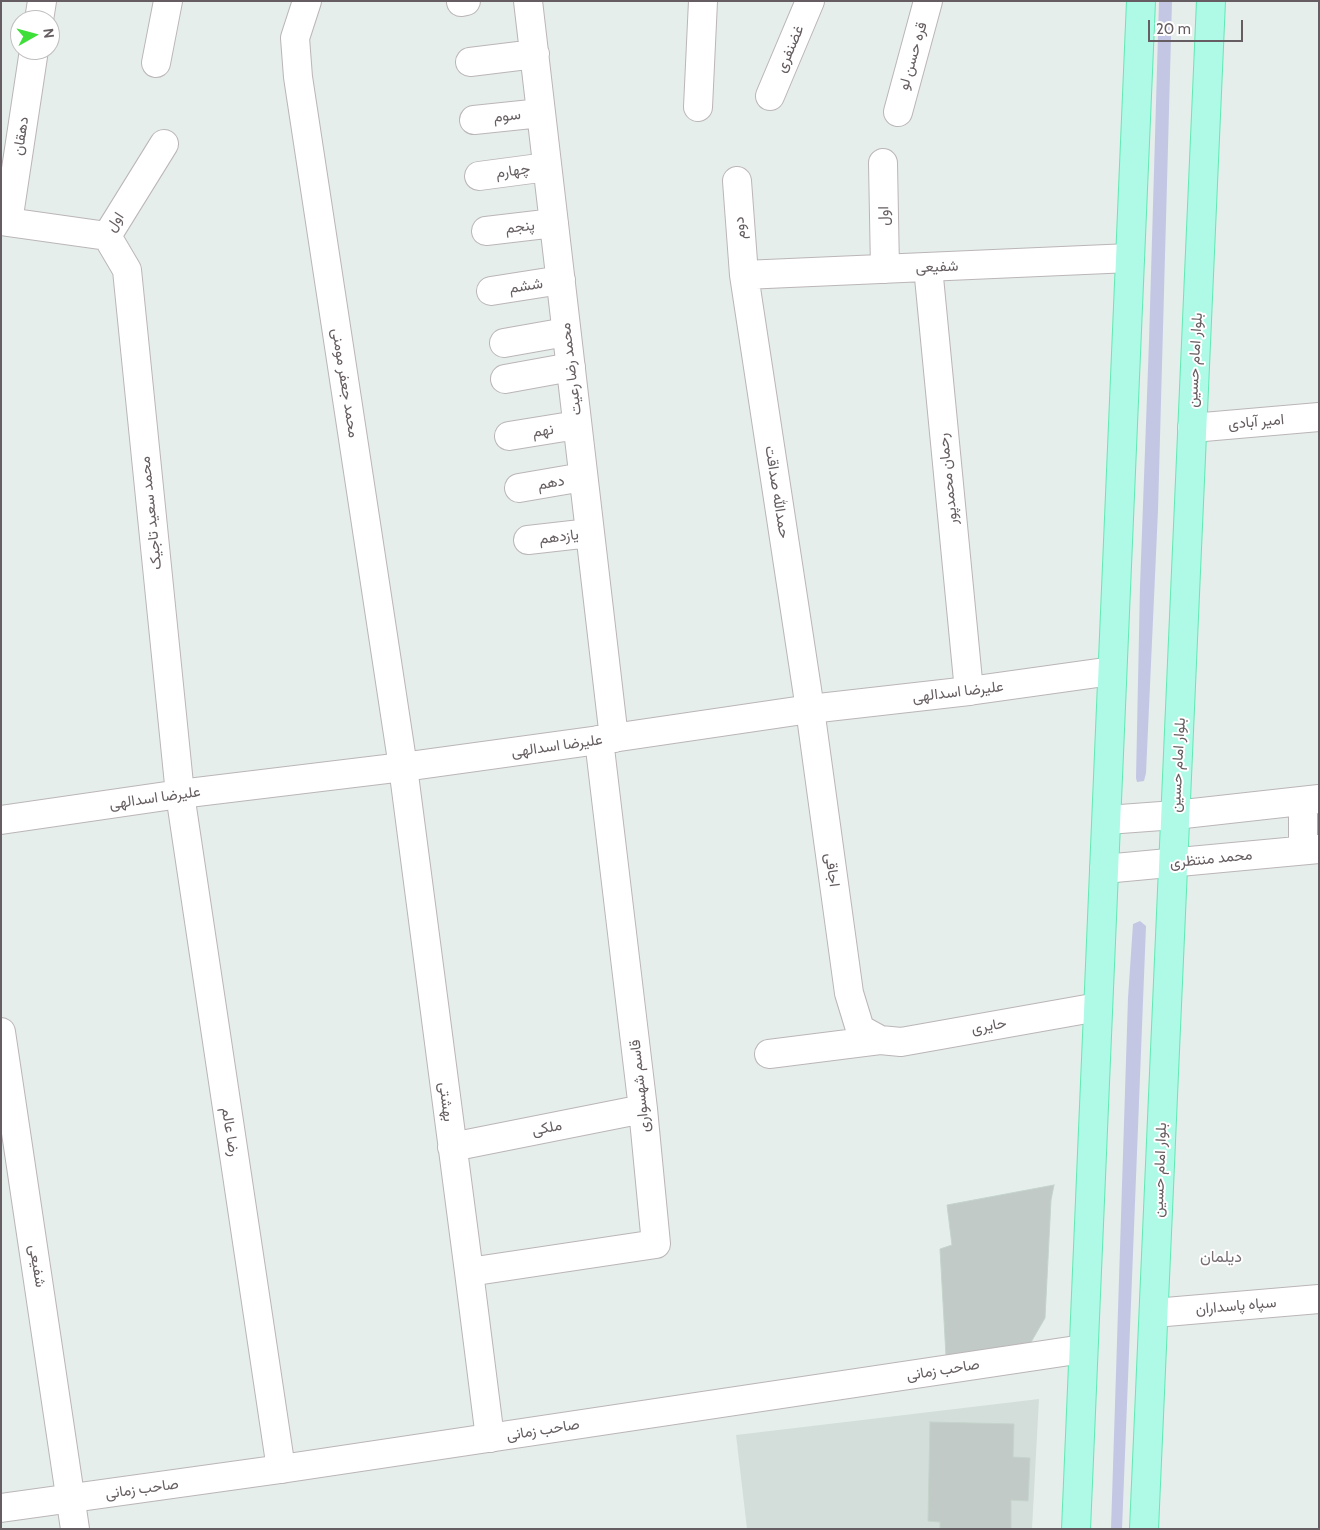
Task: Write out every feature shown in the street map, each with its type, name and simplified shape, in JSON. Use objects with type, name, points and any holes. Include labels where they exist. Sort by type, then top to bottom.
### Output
[{"type":"main road","points":[[1076,1529],[1141,1]]},
{"type":"main road","name":"بلوار امام حسین","points":[[1144,1529],[1211,1]]},
{"type":"street","points":[[156,63],[168,1]]},
{"type":"street","name":"محمد جعفر مومنی","points":[[307,1],[295,38],[298,77],[402,767]]},
{"type":"street","name":"محمد رضا رعیت","points":[[528,1],[590,533],[606,739]]},
{"type":"street","points":[[698,107],[703,1]]},
{"type":"street","name":"غضنفری","points":[[770,96],[810,1]]},
{"type":"street","name":"قره حسن لو","points":[[898,112],[928,1]]},
{"type":"street","points":[[470,62],[534,54]]},
{"type":"street","name":"دهقان","points":[[4,222],[32,60]]},
{"type":"street","name":"سوم","points":[[474,120],[541,112]]},
{"type":"street","name":"اول","points":[[4,222],[108,236],[164,144]]},
{"type":"street","name":"اول","points":[[883,163],[885,269]]},
{"type":"street","name":"چهارم","points":[[479,176],[547,167]]},
{"type":"street","name":"دوم","points":[[737,181],[744,275]]},
{"type":"street","name":"پنجم","points":[[486,230],[554,223]]},
{"type":"street","name":"محمد سعید تاجیک","points":[[108,236],[127,270],[180,794]]},
{"type":"street","name":"شفیعی","points":[[744,275],[1130,258]]},
{"type":"street","name":"رحمان محمدپور","points":[[928,267],[969,692]]},
{"type":"street","name":"حمدالله صداقت","points":[[744,275],[810,709]]},
{"type":"street","name":"ششم","points":[[492,291],[561,280]]},
{"type":"street","points":[[504,343],[566,332]]},
{"type":"street","points":[[505,379],[571,367]]},
{"type":"street","name":"امیر آبادی","points":[[1192,428],[1319,417]]},
{"type":"street","name":"نهم","points":[[509,436],[577,425]]},
{"type":"street","name":"دهم","points":[[519,488],[583,477]]},
{"type":"street","name":"یازدهم","points":[[528,540],[590,533]]},
{"type":"street","name":"علیرضا اسدالهی","points":[[1,820],[180,794],[402,767],[810,709],[969,692],[1112,671]]},
{"type":"street","name":"اجاقی","points":[[810,709],[849,993],[870,1034]]},
{"type":"street","name":"قاسم شهسواری","points":[[469,1272],[656,1244],[606,739]]},
{"type":"street","name":"بهشتی","points":[[402,767],[490,1438]]},
{"type":"street","name":"رضا عالم","points":[[180,794],[281,1469]]},
{"type":"street","points":[[1106,820],[1175,815],[1311,800],[1311,850]]},
{"type":"street","name":"محمد منتظری","points":[[1104,869],[1311,850]]},
{"type":"street","name":"حایری","points":[[768,1054],[870,1034],[901,1042],[1098,1007]]},
{"type":"street","name":"شفیعی","points":[[1,1032],[75,1529]]},
{"type":"street","name":"ملکی","points":[[452,1147],[643,1109]]},
{"type":"street","name":"سپاه پاسداران","points":[[1154,1313],[1319,1299]]},
{"type":"street","name":"صاحب زمانی","points":[[1,1508],[281,1469],[1084,1349]]},
{"type":"shaded area","points":[[1159,1],[1172,1],[1158,510],[1146,773],[1144,781],[1137,782],[1140,586]]},
{"type":"shaded area","points":[[1140,921],[1146,926],[1122,1529],[1111,1529],[1128,998],[1133,924]]},
{"type":"shaded area","points":[[1039,1399],[1032,1529],[747,1529],[736,1435]]},
{"type":"building","points":[[1054,1185],[1051,1200],[1045,1318],[1030,1344],[946,1356],[940,1249],[952,1245],[947,1205]]},
{"type":"building","points":[[930,1422],[1014,1424],[1013,1457],[1030,1458],[1028,1501],[1011,1500],[1011,1529],[940,1529],[940,1522],[928,1521]]},
{"type":"district","name":"دیلمان","points":[[1221,1257]]}]
